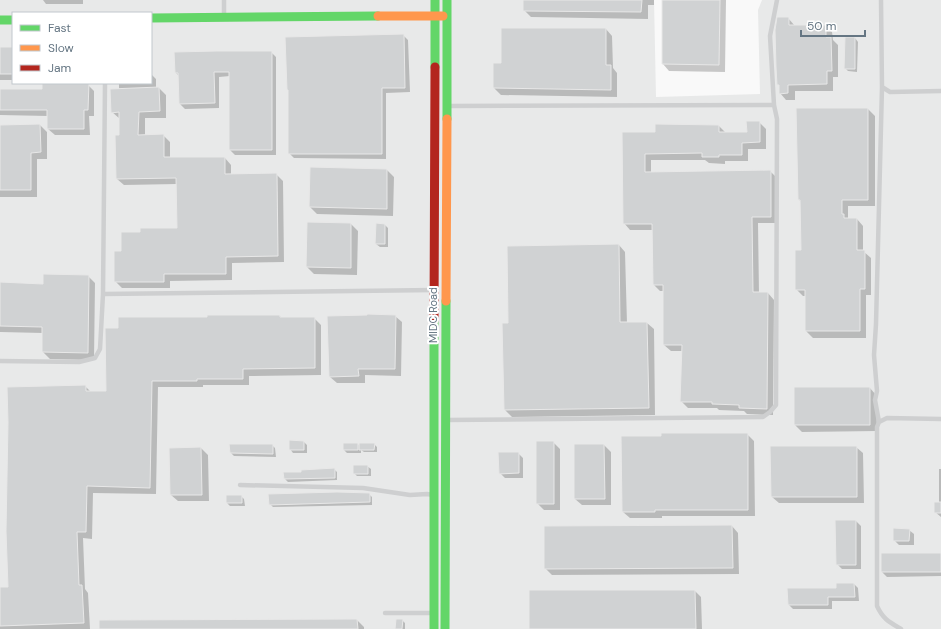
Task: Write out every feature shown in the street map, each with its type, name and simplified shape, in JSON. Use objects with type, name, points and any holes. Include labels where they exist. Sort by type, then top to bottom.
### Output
[{"type":"street","name":"MIDC Road","points":[[434,0],[434,629]]},
{"type":"street","name":"MIDC Road","points":[[445,629],[447,0]]},
{"type":"street","points":[[152,18],[447,16]]},
{"type":"street","points":[[0,20],[12,20]]},
{"type":"lane","points":[[224,0],[224,18]]},
{"type":"lane","points":[[446,420],[763,417],[776,405],[777,119],[774,105],[770,36],[777,0]]},
{"type":"lane","points":[[881,0],[882,87],[874,355],[877,391],[875,400],[879,422],[877,427],[877,606],[881,615],[887,621],[901,629]]},
{"type":"lane","points":[[0,361],[79,362],[95,358],[100,349],[103,294],[105,84]]},
{"type":"lane","points":[[882,87],[890,92],[941,91]]},
{"type":"lane","points":[[447,106],[774,105]]},
{"type":"lane","points":[[103,294],[445,289]]},
{"type":"lane","points":[[879,422],[887,418],[941,419]]},
{"type":"lane","points":[[240,485],[363,488],[410,495],[427,494],[435,496]]},
{"type":"lane","points":[[385,613],[434,613]]},
{"type":"shaded area","points":[[0,0],[654,0],[656,97],[760,94],[758,10],[762,0],[941,0],[941,629],[0,629]]},
{"type":"building","points":[[523,0],[642,0],[641,12],[523,11]]},
{"type":"building","points":[[662,0],[720,0],[719,65],[662,64]]},
{"type":"building","points":[[777,17],[789,17],[789,25],[826,25],[826,37],[831,37],[832,71],[827,71],[827,84],[788,85],[788,93],[779,94],[779,85],[777,85],[775,30]]},
{"type":"building","points":[[501,28],[606,28],[606,65],[611,65],[611,90],[493,88],[493,63],[501,63]]},
{"type":"building","points":[[404,34],[405,88],[382,88],[382,154],[288,154],[288,90],[285,37]]},
{"type":"building","points":[[845,37],[855,37],[855,69],[844,69]]},
{"type":"building","points":[[0,47],[12,47],[12,74],[0,74]]},
{"type":"building","points":[[272,51],[272,150],[229,150],[229,72],[214,72],[215,103],[179,104],[178,73],[175,73],[174,52]]},
{"type":"building","points":[[42,84],[89,84],[88,110],[84,110],[84,129],[47,129],[47,110],[0,110],[0,89],[42,89]]},
{"type":"building","points":[[159,87],[160,111],[139,112],[138,135],[164,134],[164,157],[225,157],[225,174],[277,173],[278,256],[226,257],[226,274],[164,274],[164,282],[114,282],[114,251],[121,251],[121,232],[140,232],[140,228],[177,228],[176,178],[116,179],[115,135],[119,135],[119,112],[111,113],[110,89]]},
{"type":"building","points":[[796,108],[868,108],[868,200],[842,200],[842,214],[844,214],[844,218],[857,218],[857,250],[865,250],[865,289],[860,289],[860,331],[805,331],[805,290],[795,290],[795,250],[801,250],[800,200],[798,200]]},
{"type":"building","points":[[746,121],[760,121],[760,142],[742,143],[742,155],[702,157],[702,153],[645,154],[645,172],[771,170],[771,217],[752,217],[753,292],[768,292],[767,409],[739,408],[739,405],[712,404],[712,402],[680,402],[682,345],[663,345],[663,285],[653,285],[652,224],[623,224],[622,132],[655,132],[655,124],[719,125],[719,132],[747,132]]},
{"type":"building","points":[[40,124],[41,152],[31,153],[31,190],[0,190],[0,125]]},
{"type":"building","points":[[310,167],[387,169],[387,209],[309,207]]},
{"type":"building","points":[[307,222],[351,223],[351,268],[306,267]]},
{"type":"building","points":[[376,223],[385,224],[385,244],[375,244]]},
{"type":"building","points":[[619,244],[620,322],[647,322],[649,408],[504,410],[502,323],[508,323],[507,246]]},
{"type":"building","points":[[43,274],[89,275],[88,353],[42,352],[42,327],[0,326],[0,282],[43,284]]},
{"type":"building","points":[[367,314],[396,315],[395,369],[358,369],[359,376],[329,377],[327,316]]},
{"type":"building","points":[[207,315],[280,315],[280,317],[315,317],[315,368],[243,369],[243,379],[152,381],[150,488],[87,486],[86,532],[77,532],[79,585],[82,585],[84,623],[0,626],[0,587],[8,587],[6,531],[8,422],[7,387],[86,385],[86,391],[106,391],[105,328],[118,328],[118,317],[207,317]]},
{"type":"building","points":[[794,387],[870,387],[870,425],[794,425]]},
{"type":"building","points":[[661,433],[748,433],[748,510],[655,510],[655,512],[622,512],[621,436],[661,436]]},
{"type":"building","points":[[289,440],[304,441],[304,450],[289,450]]},
{"type":"building","points":[[536,441],[554,441],[554,504],[536,504]]},
{"type":"building","points":[[343,443],[358,443],[358,450],[343,450]]},
{"type":"building","points":[[359,443],[375,443],[374,450],[359,450]]},
{"type":"building","points":[[229,444],[273,444],[273,454],[230,453]]},
{"type":"building","points":[[574,444],[604,444],[605,499],[574,499]]},
{"type":"building","points":[[770,446],[857,446],[857,497],[771,497]]},
{"type":"building","points":[[201,447],[202,495],[170,495],[169,448]]},
{"type":"building","points":[[498,452],[519,452],[519,473],[499,474]]},
{"type":"building","points":[[353,465],[368,465],[368,474],[353,474]]},
{"type":"building","points":[[335,468],[335,478],[284,479],[283,472],[301,472],[301,470]]},
{"type":"building","points":[[337,492],[370,493],[370,502],[269,505],[268,494]]},
{"type":"building","points":[[226,495],[242,495],[242,503],[226,503]]},
{"type":"building","points":[[934,502],[941,502],[941,513],[934,513]]},
{"type":"building","points":[[835,520],[856,520],[856,565],[836,565]]},
{"type":"building","points":[[732,525],[733,568],[544,569],[544,526]]},
{"type":"building","points":[[893,528],[910,529],[909,541],[893,541]]},
{"type":"building","points":[[881,553],[941,553],[941,572],[881,572]]},
{"type":"building","points":[[836,583],[854,583],[855,597],[828,597],[828,605],[788,605],[787,588],[836,588]]},
{"type":"building","points":[[529,590],[695,590],[696,629],[529,629]]},
{"type":"building","points":[[357,619],[358,629],[99,629],[99,620]]},
{"type":"building","points":[[396,619],[403,619],[402,629],[395,629]]},
{"type":"traffic: fast","points":[[435,0],[435,67]]},
{"type":"traffic: fast","points":[[447,0],[447,119]]},
{"type":"traffic: fast","points":[[152,18],[378,16]]},
{"type":"traffic: fast","points":[[0,20],[12,20]]},
{"type":"traffic: fast","points":[[445,629],[446,301]]},
{"type":"traffic: fast","points":[[434,320],[434,629]]},
{"type":"traffic: slow","points":[[378,16],[443,16]]},
{"type":"traffic: slow","points":[[446,301],[447,119]]},
{"type":"traffic: jam","points":[[434,320],[435,67]]}]
